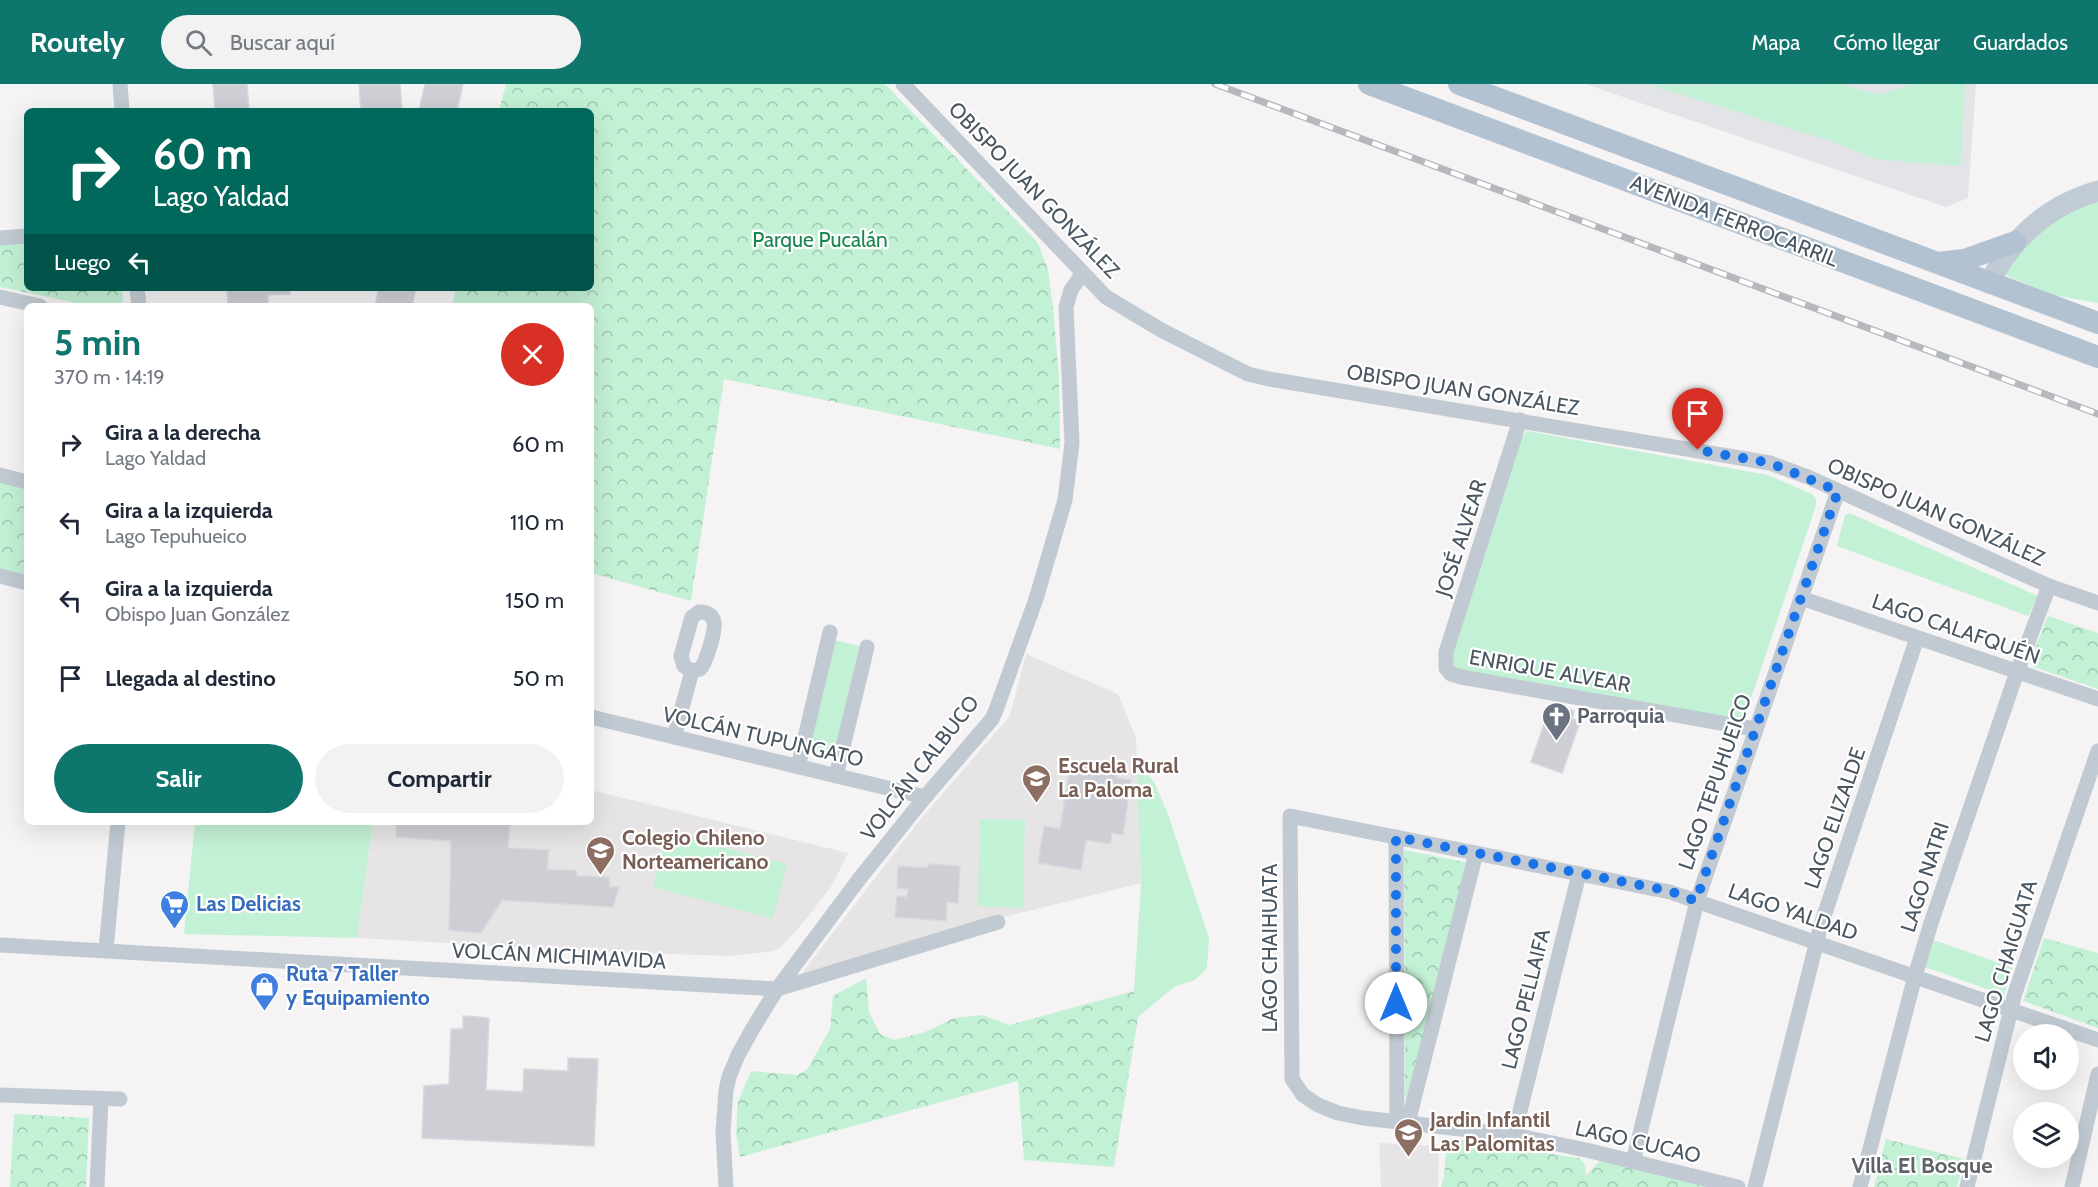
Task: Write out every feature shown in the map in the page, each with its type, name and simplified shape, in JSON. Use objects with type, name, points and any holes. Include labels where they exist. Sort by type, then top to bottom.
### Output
[{"type":"main road","name":"AVENIDA FERROCARRIL","points":[[1370,84],[2098,357]]},
{"type":"main road","name":"AVENIDA FERROCARRIL","points":[[1459,84],[2098,323]]},
{"type":"main road","points":[[1997,320],[1988,301],[1989,283],[2015,242],[2040,219],[2060,206],[2098,191]]},
{"type":"main road","points":[[1935,263],[1964,260],[2015,242]]},
{"type":"street","points":[[120,84],[122,108]]},
{"type":"street","name":"OBISPO JUAN GONZÁLEZ","points":[[903,84],[1106,297],[1161,330],[1248,374],[1765,462],[1838,491],[2049,586],[2098,603]]},
{"type":"street","points":[[0,238],[24,236]]},
{"type":"street","name":"VOLCÁN CALBUCO","points":[[726,1187],[724,1101],[729,1077],[738,1055],[777,989],[860,878],[992,719],[1013,666],[1065,500],[1072,443],[1066,307],[1071,290],[1083,273]]},
{"type":"street","points":[[0,297],[24,303]]},
{"type":"street","name":"JOSÉ ALVEAR","points":[[1446,668],[1446,652],[1520,420]]},
{"type":"street","points":[[0,475],[24,481]]},
{"type":"street","name":"LAGO TEPUHUEICO","points":[[1633,1162],[1696,901],[1838,491]]},
{"type":"street","points":[[0,576],[24,582]]},
{"type":"street","name":"LAGO NATRI","points":[[1860,1187],[1931,923],[2049,586]]},
{"type":"street","name":"LAGO CALAFQUÉN","points":[[1801,598],[2098,699]]},
{"type":"street","points":[[798,766],[830,632]]},
{"type":"street","name":"LAGO ELIZALDE","points":[[1755,1187],[1816,943],[1917,638]]},
{"type":"street","points":[[836,776],[867,646]]},
{"type":"street","name":"ENRIQUE ALVEAR","points":[[1446,668],[1451,674],[1461,677],[1755,729]]},
{"type":"street","points":[[674,737],[692,671]]},
{"type":"street","name":"VOLCÁN TUPUNGATO","points":[[594,718],[925,797]]},
{"type":"street","name":"LAGO CHAIGUATA","points":[[1966,1187],[2011,1009],[2035,930],[2098,751]]},
{"type":"street","name":"LAGO YALDAD","points":[[1290,816],[1670,891],[2098,1040]]},
{"type":"street","name":"LAGO CHAIHUATA","points":[[1290,816],[1292,1078]]},
{"type":"street","points":[[106,950],[118,825]]},
{"type":"street","points":[[1396,837],[1403,1122]]},
{"type":"street","points":[[1403,1122],[1476,853]]},
{"type":"street","name":"LAGO PELLAIFA","points":[[1514,1135],[1579,874]]},
{"type":"street","name":"VOLCÁN MICHIMAVIDA","points":[[0,945],[777,989],[999,922]]},
{"type":"street","points":[[2072,1187],[2098,1074]]},
{"type":"street","name":"LAGO CUCAO","points":[[1292,1078],[1303,1095],[1328,1109],[1364,1118],[1514,1135],[1737,1187]]},
{"type":"street","points":[[0,1095],[120,1099]]},
{"type":"street","points":[[97,1187],[101,1099]]},
{"type":"shaded area","points":[[1585,84],[1976,84],[1968,198],[1946,207]]},
{"type":"shaded area","name":"Escuela Rural La Paloma","points":[[1026,654],[1118,694],[1136,738],[1141,883],[968,926],[802,973],[919,821],[1010,716]]},
{"type":"shaded area","name":"Colegio Chileno Norteamericano","points":[[594,791],[848,853],[832,885],[808,917],[782,946],[774,951],[730,956],[357,938],[373,825],[594,825]]},
{"type":"shaded area","name":"Jardin Infantil Las Palomitas","points":[[1379,1143],[1439,1146],[1438,1187],[1381,1187]]},
{"type":"green space","name":"Parque Pucalán","points":[[506,84],[885,84],[1038,243],[1048,270],[1053,307],[1059,379],[1060,449],[724,379],[691,601],[594,574],[594,303],[453,303],[455,291],[594,291],[594,108],[500,108]]},
{"type":"green space","points":[[1842,84],[1878,95],[1912,84],[1965,84],[1960,166],[1875,159],[1834,142],[1651,85]]},
{"type":"green space","points":[[2098,201],[2098,303],[2053,295],[2005,274],[2031,239],[2064,214]]},
{"type":"green space","points":[[24,243],[24,291],[122,291],[122,303],[77,303],[0,287],[0,245]]},
{"type":"green space","points":[[1527,431],[1768,475],[1812,494],[1816,499],[1816,506],[1746,713],[1738,721],[1456,670],[1452,665],[1451,658],[1520,439]]},
{"type":"green space","points":[[0,482],[24,488],[24,576],[0,570]]},
{"type":"green space","points":[[1849,513],[2038,596],[2028,616],[1837,546],[1845,515]]},
{"type":"green space","points":[[2048,616],[2098,633],[2098,689],[2034,667],[2032,656]]},
{"type":"green space","points":[[834,640],[859,646],[832,758],[808,752]]},
{"type":"green space","points":[[1137,774],[1148,774],[1155,784],[1168,814],[1209,938],[1207,968],[1195,980],[1174,987],[1138,1017],[1134,991],[1141,883]]},
{"type":"green space","points":[[980,819],[1025,820],[1023,908],[978,906]]},
{"type":"green space","points":[[195,825],[373,825],[357,938],[184,934]]},
{"type":"green space","points":[[667,833],[787,864],[773,919],[653,887]]},
{"type":"green space","points":[[1404,850],[1469,863],[1407,1099],[1405,1097]]},
{"type":"green space","points":[[2044,938],[2098,953],[2098,1028],[2023,1001]]},
{"type":"green space","points":[[1934,940],[2013,968],[2004,995],[1925,967]]},
{"type":"green space","points":[[866,978],[869,1012],[880,1034],[894,1040],[925,1032],[954,1018],[982,1015],[1009,1025],[1134,991],[1138,1017],[1114,1167],[1024,1160],[1018,1081],[740,1157],[736,1133],[738,1102],[751,1071],[797,1075],[807,1070],[830,1029],[833,996]]},
{"type":"green space","points":[[14,1114],[89,1118],[86,1187],[10,1187]]},
{"type":"green space","points":[[1447,1138],[1578,1158],[1584,1164],[1586,1176],[1603,1157],[1715,1187],[1441,1187]]},
{"type":"green space","points":[[1886,1139],[1964,1159],[1957,1187],[1874,1187]]},
{"type":"building","points":[[213,84],[247,84],[249,108],[215,108]]},
{"type":"building","points":[[359,84],[400,84],[402,108],[361,108]]},
{"type":"building","points":[[425,84],[463,84],[458,108],[420,108]]},
{"type":"building","points":[[227,291],[290,291],[290,294],[268,295],[268,303],[228,303]]},
{"type":"building","points":[[378,291],[415,291],[413,303],[376,303]]},
{"type":"building","name":"Parroquia","points":[[1559,706],[1574,711],[1572,719],[1580,722],[1562,773],[1531,762],[1549,710],[1557,712]]},
{"type":"building","points":[[1084,761],[1118,767],[1117,778],[1131,780],[1123,835],[1112,833],[1110,844],[1086,840],[1081,870],[1038,863],[1044,826],[1060,829],[1070,767],[1083,769]]},
{"type":"building","points":[[396,825],[510,825],[508,848],[549,850],[547,870],[575,870],[578,876],[609,877],[610,887],[619,887],[613,907],[502,900],[481,933],[449,930],[451,841],[396,837]]},
{"type":"building","points":[[928,864],[960,866],[958,903],[947,902],[946,921],[895,917],[897,896],[907,897],[908,889],[897,888],[898,866],[928,868]]},
{"type":"building","points":[[463,1016],[489,1018],[486,1090],[523,1092],[524,1069],[568,1071],[568,1058],[598,1059],[594,1146],[422,1138],[424,1086],[449,1084],[451,1029],[463,1029]]},
{"type":"railway","points":[[1215,84],[2098,414]]},
{"type":"place","name":"Parroquia","points":[[1556,742]]},
{"type":"place","name":"Escuela Rural La Paloma","points":[[1037,804]]},
{"type":"place","name":"Colegio Chileno Norteamericano","points":[[601,876]]},
{"type":"place","name":"Las Delicias","points":[[175,930]]},
{"type":"place","name":"Ruta 7 Taller y Equipamiento","points":[[265,1012]]},
{"type":"place","name":"Jardin Infantil Las Palomitas","points":[[1409,1158]]},
{"type":"district","name":"Villa El Bosque","points":[[1922,1165]]},
{"type":"route","points":[[1396,1003],[1396,837],[1670,891],[1696,901],[1838,491],[1770,463],[1698,450]]}]
